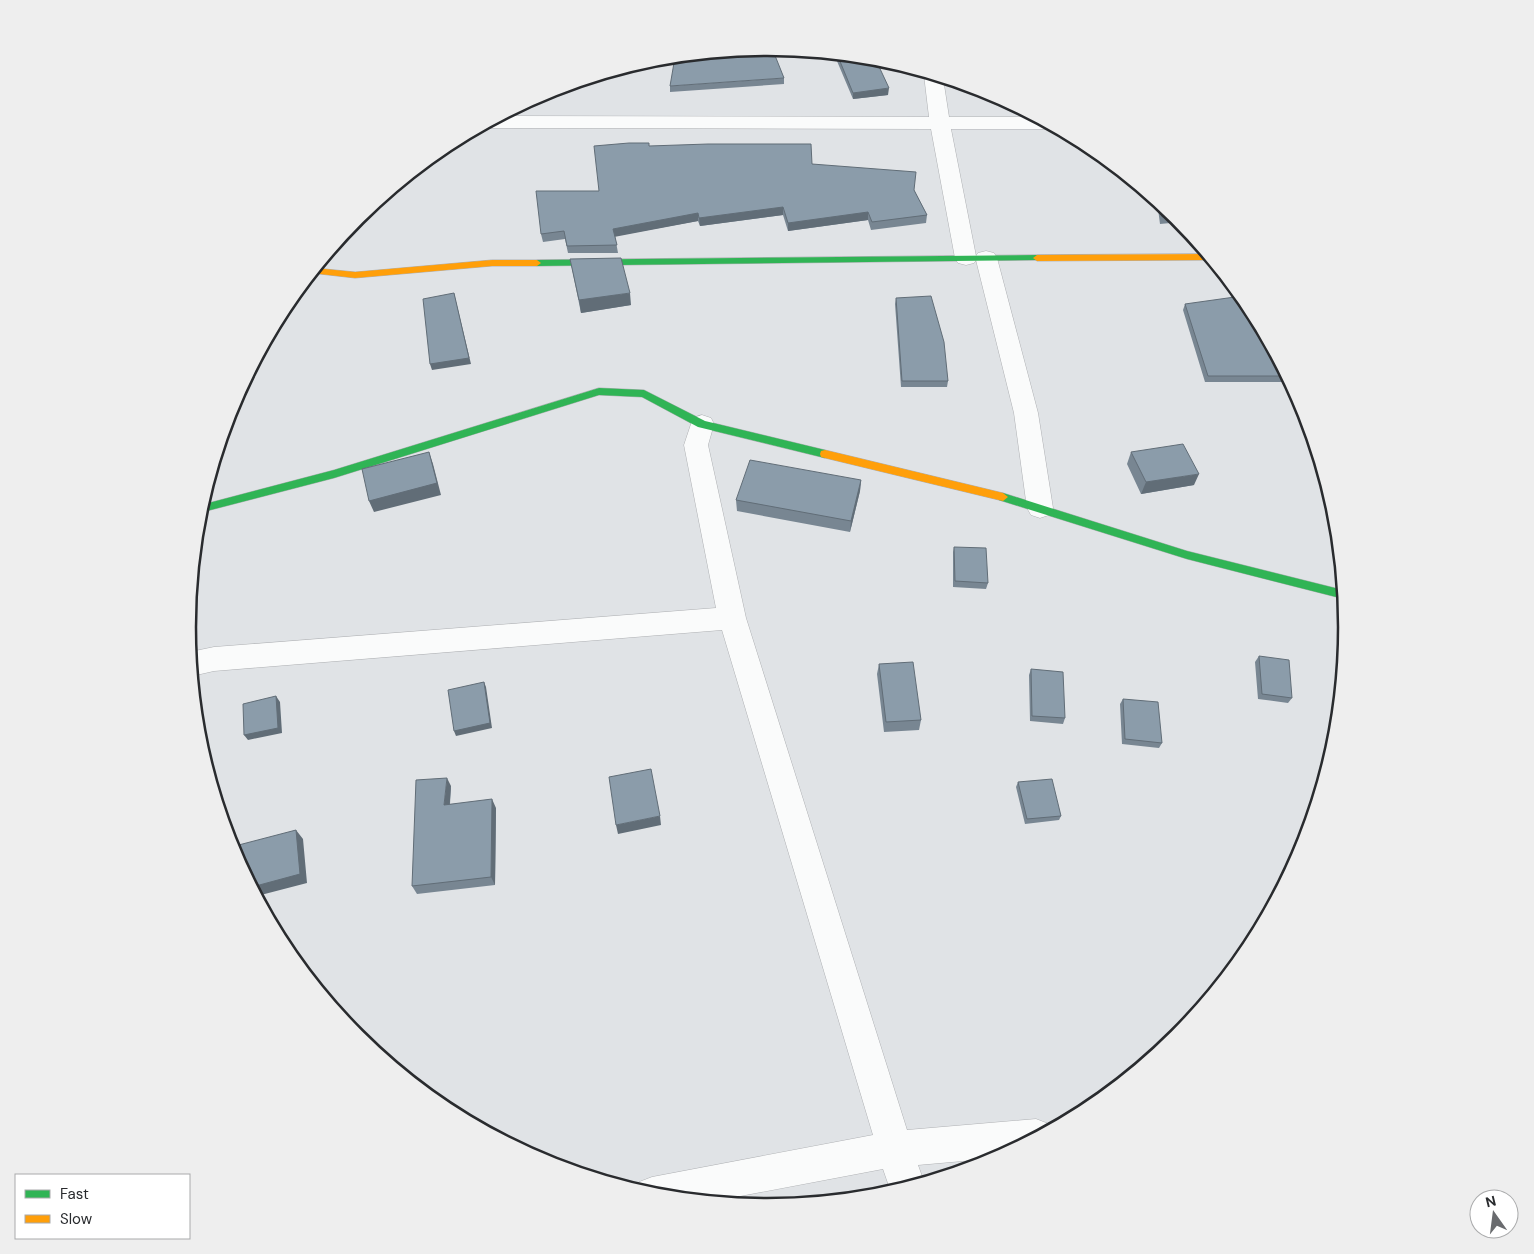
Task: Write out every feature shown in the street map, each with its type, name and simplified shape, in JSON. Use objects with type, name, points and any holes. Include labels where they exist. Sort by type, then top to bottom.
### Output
[{"type":"street","points":[[935,82],[940,122],[976,258],[1026,413],[1040,508]]},
{"type":"street","points":[[502,122],[1033,123]]},
{"type":"street","points":[[321,272],[355,276],[492,263],[1201,257]]},
{"type":"street","points":[[209,508],[334,474],[599,391],[644,394],[702,424],[994,495],[1188,555],[1337,593]]},
{"type":"street","points":[[702,424],[696,445],[732,618],[904,1181]]},
{"type":"street","points":[[197,663],[214,659],[732,618]]},
{"type":"street","points":[[677,1190],[894,1149],[1020,1138]]},
{"type":"building","points":[[775,56],[784,78],[670,86],[674,64],[730,57]]},
{"type":"building","points":[[840,61],[879,67],[889,88],[853,93]]},
{"type":"building","points":[[649,143],[649,146],[811,144],[812,164],[916,172],[914,190],[927,215],[872,222],[868,212],[788,223],[783,207],[699,218],[698,213],[613,229],[617,245],[567,246],[564,231],[541,234],[536,191],[599,191],[594,146]]},
{"type":"building","points":[[621,258],[630,293],[579,300],[570,259]]},
{"type":"building","points":[[454,293],[469,358],[430,364],[423,299]]},
{"type":"building","points":[[931,296],[944,342],[948,381],[902,381],[896,298]]},
{"type":"building","points":[[1233,297],[1242,310],[1279,376],[1208,376],[1185,304]]},
{"type":"building","points":[[1183,444],[1199,474],[1146,482],[1131,452]]},
{"type":"building","points":[[429,452],[437,483],[369,501],[362,469]]},
{"type":"building","points":[[750,460],[861,480],[851,521],[736,500]]},
{"type":"building","points":[[954,547],[986,548],[988,583],[955,581]]},
{"type":"building","points":[[1259,656],[1289,660],[1292,698],[1262,694]]},
{"type":"building","points":[[913,662],[921,720],[886,722],[879,664]]},
{"type":"building","points":[[1031,669],[1063,672],[1065,718],[1032,716]]},
{"type":"building","points":[[484,682],[490,723],[454,731],[448,690]]},
{"type":"building","points":[[276,696],[278,728],[244,735],[243,704]]},
{"type":"building","points":[[1123,699],[1158,702],[1162,743],[1125,739]]},
{"type":"building","points":[[651,769],[660,816],[616,825],[609,777]]},
{"type":"building","points":[[447,778],[444,805],[492,799],[491,877],[412,886],[416,780]]},
{"type":"building","points":[[1052,779],[1061,816],[1027,819],[1018,782]]},
{"type":"building","points":[[296,830],[300,874],[258,885],[240,845]]},
{"type":"traffic: fast","points":[[537,263],[1037,258]]},
{"type":"traffic: fast","points":[[209,507],[334,474],[599,391],[644,394],[702,424],[825,454]]},
{"type":"traffic: fast","points":[[1003,497],[1187,555],[1337,593]]},
{"type":"traffic: slow","points":[[1037,258],[1201,257]]},
{"type":"traffic: slow","points":[[321,272],[355,275],[492,263],[537,263]]},
{"type":"traffic: slow","points":[[825,454],[1003,497]]}]
